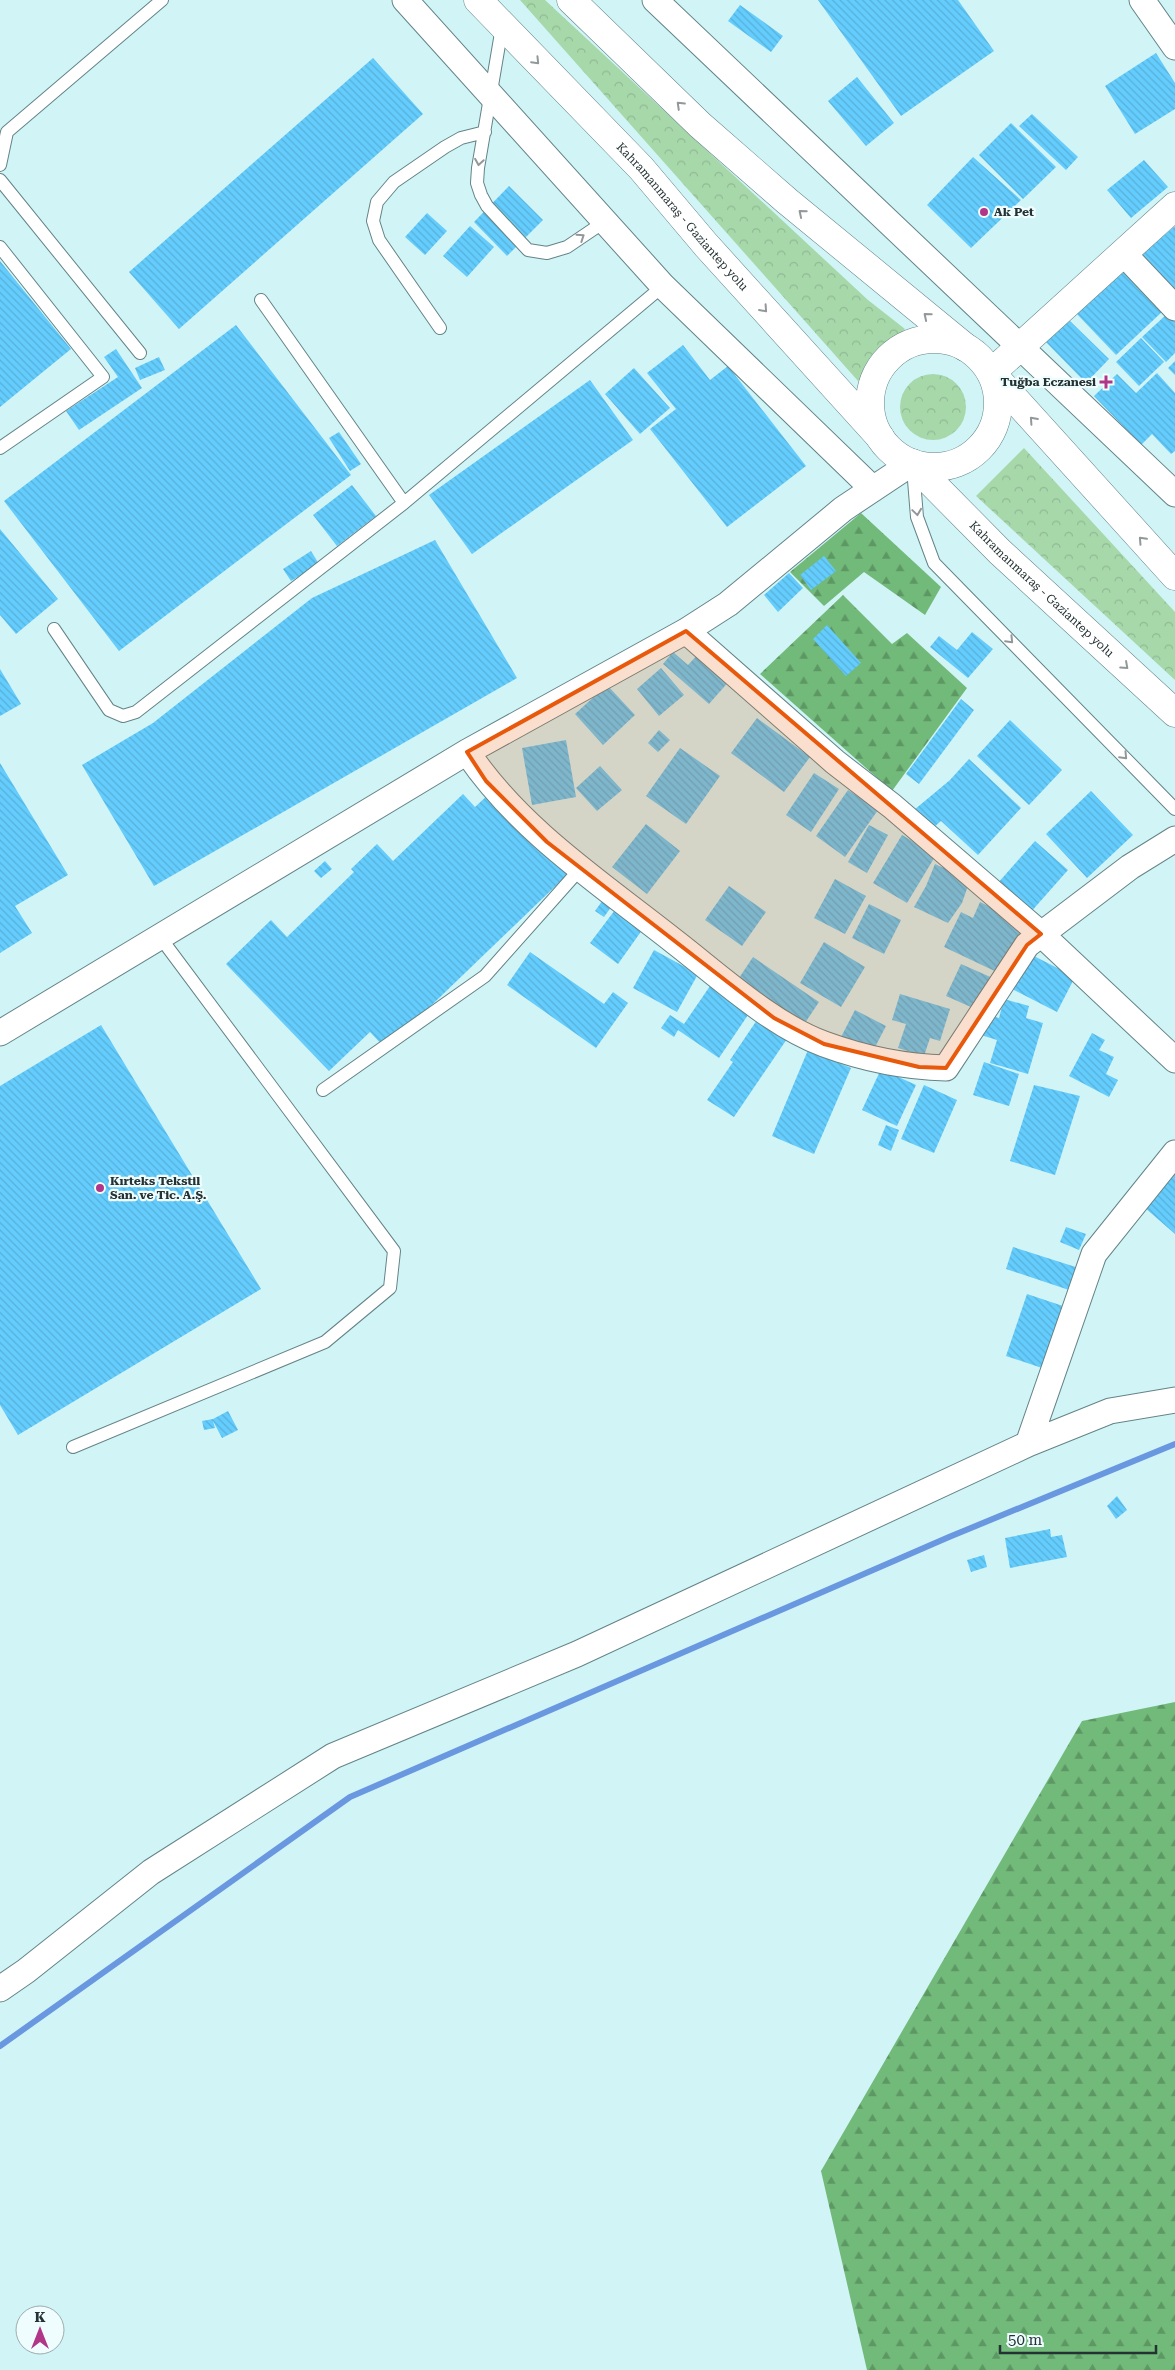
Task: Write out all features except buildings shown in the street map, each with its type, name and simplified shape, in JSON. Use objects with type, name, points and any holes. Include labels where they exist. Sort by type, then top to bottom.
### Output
[{"type":"main road","name":"Kahramanmaraş - Gaziantep yolu","points":[[478,0],[502,27],[641,168],[706,245],[880,437]]},
{"type":"main road","points":[[571,0],[700,125],[788,201],[980,358],[991,373],[1175,576]]},
{"type":"main road","points":[[991,373],[1175,206]]},
{"type":"main road","points":[[965,347],[945,340],[924,340],[904,347],[887,360],[876,377],[870,397],[872,418],[880,437],[894,453],[912,463],[929,467],[946,466],[962,461],[982,445],[995,423],[998,406],[997,389],[991,373]]},
{"type":"main road","name":"Kahramanmaraş - Gaziantep yolu","points":[[912,463],[1000,552],[1175,713]]},
{"type":"street","points":[[405,0],[663,286],[873,489]]},
{"type":"street","points":[[655,0],[876,209],[1019,348],[1175,494]]},
{"type":"street","points":[[1142,0],[1175,47]]},
{"type":"street","points":[[1123,254],[1175,308]]},
{"type":"street","points":[[0,1033],[467,752],[686,631],[728,604],[843,510],[912,463]]},
{"type":"street","points":[[686,631],[835,762],[892,806],[1041,934],[1175,1060]]},
{"type":"street","points":[[467,752],[486,781],[548,842],[774,1018],[824,1044],[919,1067],[946,1068],[1027,945],[1130,867],[1175,840]]},
{"type":"street","points":[[1028,1444],[1094,1254],[1175,1152]]},
{"type":"street","points":[[0,1988],[26,1971],[150,1872],[333,1756],[577,1654],[1028,1444],[1110,1411],[1175,1400]]},
{"type":"lane","points":[[0,165],[7,132],[162,0]]},
{"type":"lane","points":[[502,27],[492,97],[478,168],[477,183],[481,195],[487,206],[528,250],[547,253],[567,246],[604,222]]},
{"type":"lane","points":[[440,328],[379,240],[373,221],[377,202],[394,182],[445,147],[461,138],[485,132]]},
{"type":"lane","points":[[0,180],[140,353]]},
{"type":"lane","points":[[0,247],[102,377],[0,448]]},
{"type":"lane","points":[[54,629],[109,710],[123,716],[136,712],[404,503],[663,286]]},
{"type":"lane","points":[[261,300],[404,503]]},
{"type":"lane","points":[[912,463],[916,517],[934,563],[1175,809]]},
{"type":"lane","points":[[324,1090],[485,976],[581,868]]},
{"type":"lane","points":[[73,1447],[325,1342],[390,1288],[394,1251],[160,937]]},
{"type":"highlighted area","points":[[686,631],[1041,934],[1027,945],[946,1068],[919,1067],[824,1044],[774,1018],[715,974],[547,842],[486,781],[467,752]]},
{"type":"green space","points":[[520,0],[545,0],[868,300],[905,329],[858,381]]},
{"type":"green space","points":[[933,374],[946,377],[956,384],[963,394],[966,407],[963,420],[956,430],[946,437],[933,440],[920,437],[910,430],[903,420],[900,407],[903,394],[910,384],[920,377]]},
{"type":"green space","points":[[1024,448],[1175,612],[1175,680],[976,496]]},
{"type":"green space","points":[[861,513],[941,587],[925,615],[864,572],[824,606],[790,572]]},
{"type":"green space","points":[[843,595],[892,644],[907,633],[967,688],[892,791],[760,674]]},
{"type":"green space","points":[[1175,1702],[1175,2370],[867,2370],[821,2171],[1082,1721]]},
{"type":"waterway","points":[[0,2046],[350,1797],[949,1537],[1175,1444]]},
{"type":"place","name":"Ak Pet","points":[[984,212]]},
{"type":"place","name":"Tuğba Eczanesi","points":[[1106,382]]},
{"type":"place","name":"Kırteks Tekstil San. ve Tic. A.Ş.","points":[[100,1188]]}]
